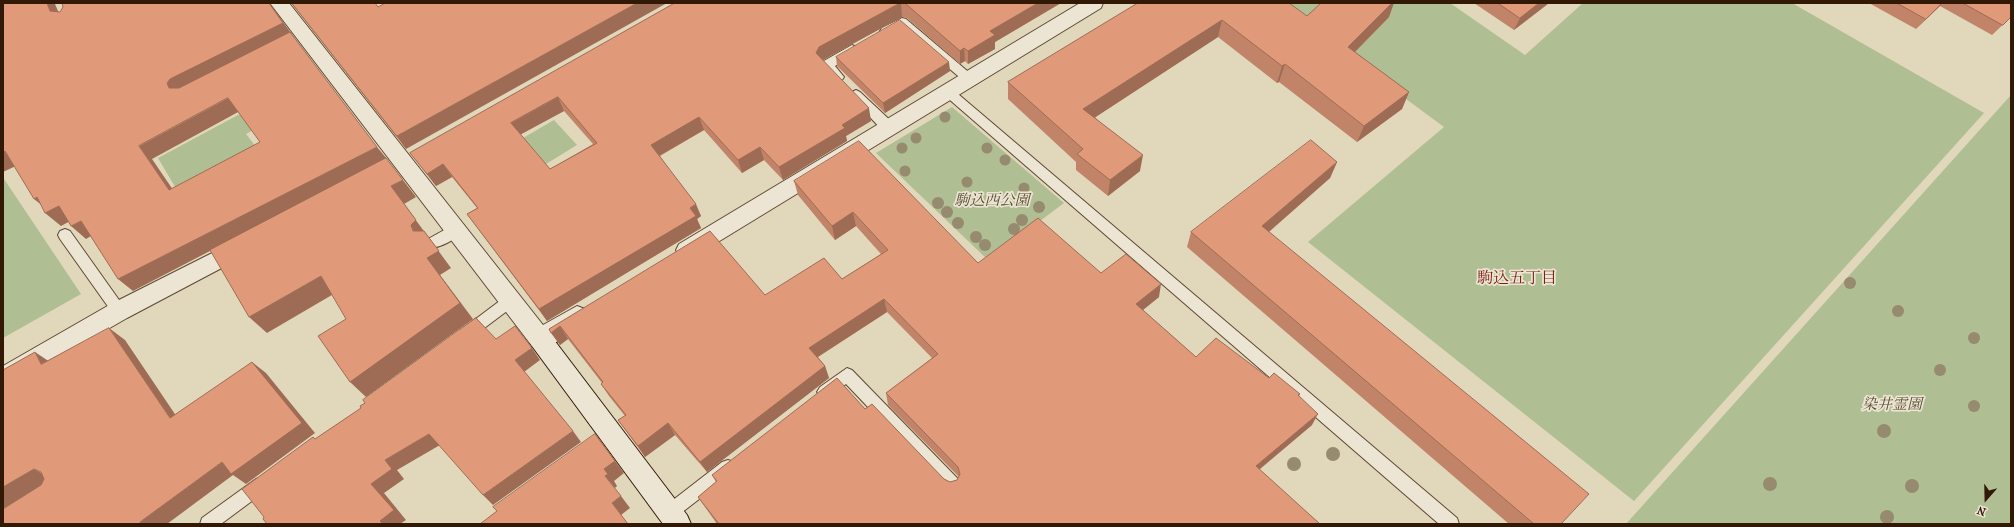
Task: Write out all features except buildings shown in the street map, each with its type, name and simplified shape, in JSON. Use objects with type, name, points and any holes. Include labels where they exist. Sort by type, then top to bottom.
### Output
[{"type":"street","points":[[279,3],[298,40],[403,163],[540,339],[602,437],[674,518]]},
{"type":"street","points":[[667,262],[968,78],[1094,3]]},
{"type":"street","points":[[3,378],[119,311],[260,238]]},
{"type":"street","points":[[540,339],[594,306]]},
{"type":"lane","points":[[874,38],[902,22],[968,78]]},
{"type":"lane","points":[[861,46],[826,65],[888,127]]},
{"type":"lane","points":[[947,91],[1451,524]]},
{"type":"lane","points":[[433,243],[456,230]]},
{"type":"lane","points":[[65,235],[119,311]]},
{"type":"lane","points":[[452,344],[510,301]]},
{"type":"lane","points":[[816,398],[847,374],[952,484]]},
{"type":"lane","points":[[674,518],[742,456]]},
{"type":"lane","points":[[208,524],[272,476]]},
{"type":"green space","points":[[1276,3],[1450,3],[1525,55],[1583,3],[1792,3],[1984,113],[1634,501],[1308,242],[1444,127]]},
{"type":"green space","points":[[314,74],[328,90],[246,134],[263,156],[181,197],[158,158]]},
{"type":"green space","name":"染井霊園","points":[[2011,95],[2011,524],[1626,524]]},
{"type":"green space","name":"駒込西公園","points":[[952,107],[1064,203],[988,260],[876,153]]},
{"type":"green space","points":[[554,120],[577,145],[546,164],[523,138]]},
{"type":"green space","points":[[4,179],[81,294],[3,338],[3,180]]},
{"type":"district","name":"駒込五丁目","points":[[1517,279]]}]
